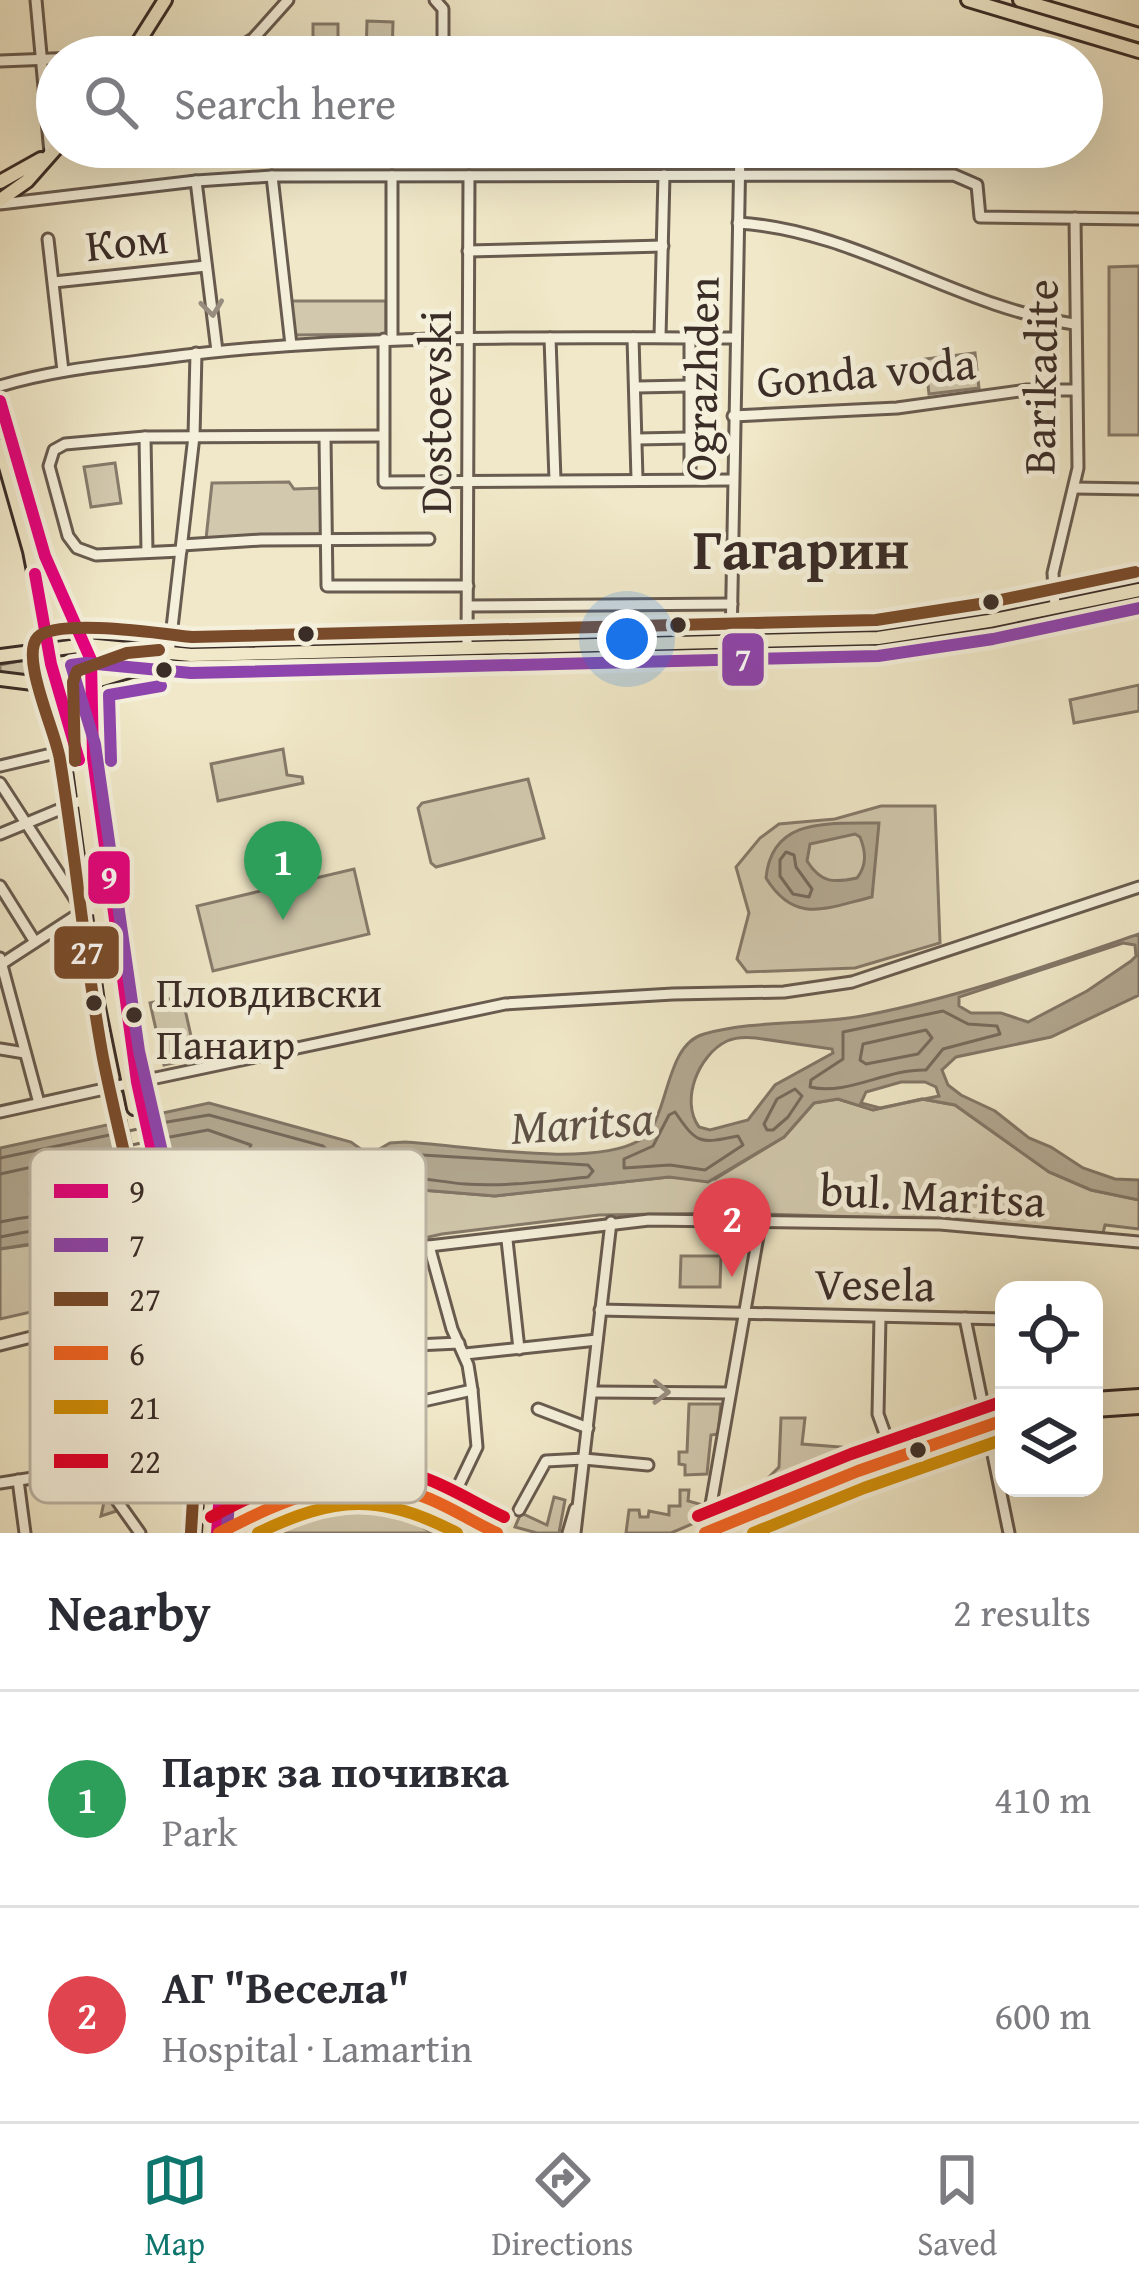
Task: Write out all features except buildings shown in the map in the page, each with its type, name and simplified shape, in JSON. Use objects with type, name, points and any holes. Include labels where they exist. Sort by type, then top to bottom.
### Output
[{"type":"main road","points":[[142,36],[164,0]]},
{"type":"main road","points":[[968,0],[1091,36]]},
{"type":"main road","points":[[1020,0],[1139,35]]},
{"type":"main road","points":[[1103,39],[1139,50]]},
{"type":"main road","points":[[0,182],[36,161]]},
{"type":"main road","points":[[0,202],[38,168]]},
{"type":"main road","points":[[0,401],[45,556],[86,645],[93,758],[132,1083]]},
{"type":"main road","points":[[0,446],[30,551],[56,685],[77,748],[99,909],[146,1149]]},
{"type":"main road","points":[[0,656],[86,645],[169,654],[878,638],[1139,590]]},
{"type":"main road","points":[[0,679],[73,688],[152,668],[910,650],[1139,604]]},
{"type":"main road","points":[[1103,1398],[1139,1396]]},
{"type":"main road","points":[[1103,1409],[1139,1407]]},
{"type":"main road","points":[[705,1533],[858,1471],[994,1432]]},
{"type":"main road","points":[[730,1533],[994,1432]]},
{"type":"main road","points":[[426,1501],[497,1533]]},
{"type":"main road","points":[[214,1503],[215,1533]]},
{"type":"main road","points":[[215,1533],[218,1503]]},
{"type":"main road","points":[[215,1533],[274,1503]]},
{"type":"main road","points":[[244,1533],[316,1503]]},
{"type":"main road","points":[[396,1503],[421,1509],[470,1533]]},
{"type":"street","points":[[36,0],[40,36]]},
{"type":"street","points":[[256,36],[287,0]]},
{"type":"street","points":[[435,0],[442,10],[442,36]]},
{"type":"street","points":[[0,61],[36,58]]},
{"type":"street","name":"Ograzhden","points":[[731,657],[739,168]]},
{"type":"street","points":[[660,338],[664,175]]},
{"type":"street","points":[[0,202],[272,176],[955,175],[977,185],[980,218],[1139,219]]},
{"type":"street","points":[[272,176],[291,345]]},
{"type":"street","points":[[392,176],[384,482],[732,480]]},
{"type":"street","name":"Dostoevski","points":[[467,649],[469,176]]},
{"type":"street","points":[[27,181],[39,200]]},
{"type":"street","points":[[196,181],[217,351]]},
{"type":"street","name":"Barikadite","points":[[1055,607],[1052,590],[1062,528],[1078,468],[1076,218]]},
{"type":"street","points":[[738,223],[812,234],[995,304],[1074,325]]},
{"type":"street","points":[[48,239],[63,370]]},
{"type":"street","points":[[468,251],[663,247]]},
{"type":"street","name":"Ком","points":[[54,282],[206,266]]},
{"type":"street","points":[[550,338],[555,480]]},
{"type":"street","points":[[633,338],[637,479]]},
{"type":"street","points":[[690,338],[690,479]]},
{"type":"street","points":[[0,386],[63,370],[291,345],[388,339],[734,338]]},
{"type":"street","points":[[169,654],[194,436],[196,353]]},
{"type":"street","points":[[637,387],[689,386]]},
{"type":"street","name":"Gonda voda","points":[[733,416],[897,408],[1027,390],[1076,390]]},
{"type":"street","points":[[383,436],[145,436],[65,444],[49,460],[68,536],[88,554],[429,539]]},
{"type":"street","points":[[145,436],[147,552]]},
{"type":"street","points":[[325,437],[326,583],[330,588],[468,586]]},
{"type":"street","points":[[637,439],[690,438]]},
{"type":"street","points":[[1074,488],[1139,489]]},
{"type":"street","points":[[1052,590],[1139,571]]},
{"type":"street","points":[[468,606],[732,604]]},
{"type":"street","points":[[0,766],[77,748]]},
{"type":"street","points":[[0,783],[83,911]]},
{"type":"street","points":[[0,834],[85,799]]},
{"type":"street","points":[[0,886],[35,942]]},
{"type":"street","points":[[0,1112],[505,1004],[784,992],[851,982],[1139,887]]},
{"type":"street","points":[[39,1103],[1,962],[83,911],[99,909]]},
{"type":"street","points":[[0,1049],[25,1053]]},
{"type":"street","points":[[705,1533],[761,1219]]},
{"type":"street","name":"bul. Maritsa","points":[[426,1247],[611,1222],[761,1219],[940,1224],[1139,1242]]},
{"type":"street","points":[[572,1533],[611,1222]]},
{"type":"street","points":[[507,1240],[519,1348]]},
{"type":"street","points":[[429,1246],[472,1390],[477,1447],[455,1493]]},
{"type":"street","name":"Vesela","points":[[601,1310],[995,1319]]},
{"type":"street","points":[[880,1317],[878,1414],[889,1445]]},
{"type":"street","points":[[964,1318],[994,1432],[1009,1533]]},
{"type":"street","name":"bul. Maritsa","points":[[0,1345],[30,1337]]},
{"type":"street","points":[[426,1347],[519,1348],[598,1340]]},
{"type":"street","points":[[426,1400],[472,1390]]},
{"type":"street","points":[[592,1392],[730,1393]]},
{"type":"street","points":[[538,1409],[588,1428]]},
{"type":"street","points":[[519,1510],[545,1461],[648,1465]]},
{"type":"street","points":[[0,1483],[30,1478]]},
{"type":"street","points":[[18,1480],[25,1533]]},
{"type":"street","points":[[119,1503],[140,1533]]},
{"type":"shaded area","points":[[367,21],[393,22],[393,36],[367,36]]},
{"type":"shaded area","points":[[313,24],[338,24],[338,36],[313,36]]},
{"type":"shaded area","points":[[1139,266],[1139,435],[1109,435],[1109,267]]},
{"type":"shaded area","points":[[289,301],[386,301],[386,334],[294,335]]},
{"type":"shaded area","points":[[975,353],[979,388],[929,394],[925,359]]},
{"type":"shaded area","points":[[115,463],[121,503],[91,507],[84,467]]},
{"type":"shaded area","points":[[289,482],[294,489],[322,488],[323,537],[206,539],[212,483]]},
{"type":"shaded area","points":[[44,656],[47,679],[0,673],[0,665]]},
{"type":"shaded area","points":[[1139,685],[1139,711],[1074,723],[1070,700]]},
{"type":"shaded area","points":[[87,692],[86,760],[66,694]]},
{"type":"shaded area","points":[[283,749],[287,775],[302,777],[303,783],[218,801],[211,764]]},
{"type":"shaded area","points":[[528,779],[544,838],[436,867],[431,863],[418,808],[422,803]]},
{"type":"shaded area","points":[[881,806],[935,806],[940,943],[855,968],[747,972],[737,959],[749,913],[736,867],[779,824],[835,819]]},
{"type":"shaded area","points":[[354,869],[369,934],[213,971],[197,906]]},
{"type":"shaded area","points":[[182,996],[196,1058],[164,1065],[150,1003]]},
{"type":"shaded area","points":[[838,1099],[873,1110],[922,1099],[955,1105],[1049,1172],[1091,1190],[1139,1200],[1139,1229],[1105,1225],[1103,1233],[959,1220],[727,1213],[599,1215],[426,1238],[426,1190],[495,1196],[669,1177],[715,1179],[784,1137],[814,1103]]},
{"type":"shaded area","points":[[30,1245],[30,1312],[0,1319],[0,1249]]},
{"type":"shaded area","points":[[681,1256],[721,1256],[720,1287],[680,1287]]},
{"type":"shaded area","points":[[689,1404],[721,1404],[718,1434],[711,1435],[707,1474],[685,1475],[685,1465],[679,1464],[679,1452],[687,1452]]},
{"type":"shaded area","points":[[781,1418],[805,1418],[802,1444],[854,1448],[845,1466],[754,1500],[751,1488],[759,1487],[779,1467]]},
{"type":"shaded area","points":[[680,1490],[689,1490],[688,1501],[703,1505],[699,1521],[671,1533],[626,1533],[629,1510],[639,1510],[640,1517],[648,1517],[649,1511],[669,1515],[669,1506],[680,1506]]},
{"type":"shaded area","points":[[554,1497],[565,1500],[559,1533],[515,1527],[521,1513],[547,1525]]},
{"type":"shaded area","points":[[104,1503],[115,1503],[120,1510],[101,1516]]},
{"type":"shaded area","points":[[332,1503],[373,1503],[429,1515],[424,1528],[433,1533],[259,1533],[297,1513]]},
{"type":"water","points":[[879,823],[872,897],[826,908],[800,908],[777,893],[766,878],[779,843],[791,834],[823,824]],"holes":[[[855,834],[860,837],[864,858],[857,878],[828,880],[807,861],[810,844]]]},
{"type":"water","points":[[1139,934],[1139,995],[1051,1037],[956,1057],[942,1070],[948,1085],[995,1111],[1029,1138],[1083,1168],[1115,1179],[1139,1180],[1139,1200],[1091,1190],[1049,1172],[955,1105],[923,1099],[939,1096],[936,1087],[925,1082],[901,1082],[866,1092],[861,1103],[880,1108],[900,1104],[873,1110],[838,1099],[814,1103],[784,1137],[708,1182],[669,1177],[495,1196],[426,1190],[426,1149],[380,1149],[405,1142],[560,1154],[618,1149],[650,1131],[681,1053],[704,1034],[902,1008]],"holes":[[[1123,943],[1135,945],[1136,956],[1131,961],[1028,1022],[1001,1013],[971,1013],[959,1006],[959,997]],[[752,1038],[832,1049],[833,1053],[775,1085],[748,1120],[710,1130],[699,1127],[691,1105],[695,1080],[708,1057],[727,1041]]]},
{"type":"water","points":[[209,1103],[351,1142],[361,1149],[30,1149],[30,1244],[0,1249],[0,1148]]},
{"type":"pier","points":[[150,1107],[159,1149],[134,1149],[126,1113]]},
{"type":"transit line","name":"9","points":[[0,401],[45,556],[91,660],[93,758],[137,1082],[152,1149]]},
{"type":"transit line","name":"27","points":[[124,1149],[103,1058],[60,760],[33,661],[38,637],[49,631],[88,628],[192,637],[876,620],[1135,572]]},
{"type":"transit line","name":"9","points":[[35,574],[51,664],[79,760]]},
{"type":"transit line","name":"7","points":[[161,1149],[139,1051],[95,744],[71,665],[191,673],[878,656],[993,639],[1139,608]]},
{"type":"transit line","name":"27","points":[[75,761],[73,682],[77,671],[127,653],[159,650]]},
{"type":"transit line","name":"7","points":[[111,761],[109,695],[161,686]]},
{"type":"transit line","name":"22","points":[[698,1516],[851,1454],[995,1404]]},
{"type":"transit line","name":"6","points":[[705,1533],[858,1471],[995,1423]]},
{"type":"transit line","name":"21","points":[[753,1533],[995,1442]]},
{"type":"transit line","name":"22","points":[[426,1479],[504,1517]]},
{"type":"transit line","name":"6","points":[[426,1498],[497,1533]]},
{"type":"transit line","name":"27","points":[[191,1532],[193,1503]]},
{"type":"transit line","name":"9","points":[[217,1533],[219,1503]]},
{"type":"transit line","name":"7","points":[[227,1533],[229,1503]]},
{"type":"transit line","name":"22","points":[[211,1517],[239,1503]]},
{"type":"transit line","name":"6","points":[[219,1533],[283,1503]]},
{"type":"transit line","name":"21","points":[[258,1533],[310,1512],[358,1504],[405,1511],[457,1533]]},
{"type":"place","name":"Парк за почивка","points":[[283,920]]},
{"type":"place","name":"Пловдивски Панаир","points":[[134,1015]]},
{"type":"place","name":"АГ \"Весела\"","points":[[732,1277]]},
{"type":"district","name":"Гагарин","points":[[801,549]]},
{"type":"water label","name":"Maritsa","points":[[582,1122]]}]
